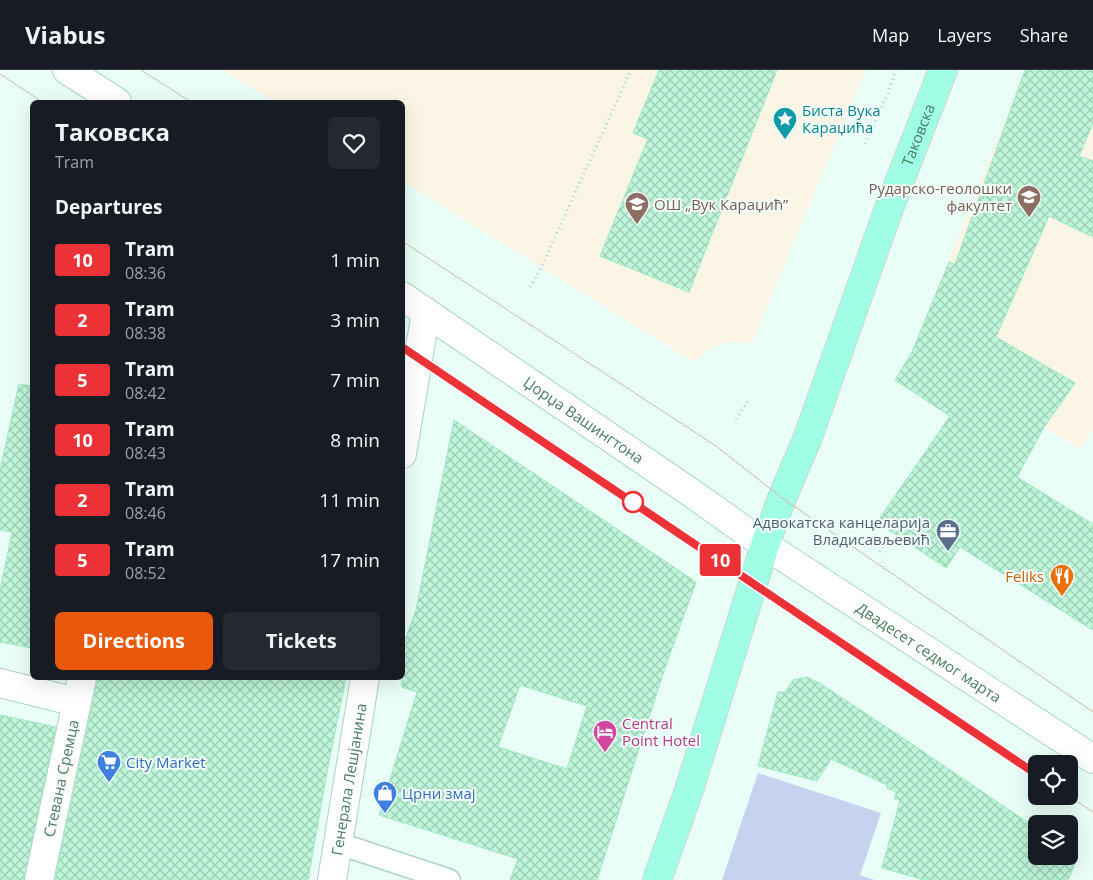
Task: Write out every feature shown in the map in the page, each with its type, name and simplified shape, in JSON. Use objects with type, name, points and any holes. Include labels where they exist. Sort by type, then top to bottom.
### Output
[{"type":"main road","points":[[67,70],[114,100]]},
{"type":"main road","name":"Таковска","points":[[657,880],[689,790],[765,545],[782,498],[808,437],[888,211],[943,70]]},
{"type":"main road","name":"Џорџа Вашингтона","points":[[405,298],[765,545]]},
{"type":"main road","points":[[405,436],[426,312]]},
{"type":"main road","name":"Двадесет седмог марта","points":[[765,545],[1093,759]]},
{"type":"main road","name":"Генерала Лешјанина","points":[[332,880],[365,680]]},
{"type":"main road","points":[[0,683],[79,690]]},
{"type":"main road","name":"Стевана Сремца","points":[[39,880],[79,690]]},
{"type":"lane","points":[[338,843],[449,880]]},
{"type":"path","points":[[530,287],[541,268],[631,70]]},
{"type":"path","points":[[865,144],[888,93],[896,70]]},
{"type":"path","points":[[736,419],[748,401]]},
{"type":"path","points":[[880,552],[886,542]]},
{"type":"shaded area","name":"ОШ „Вук Караџић”","points":[[222,70],[866,70],[752,343],[730,342],[711,348],[694,362],[405,183],[405,100],[272,100]]},
{"type":"shaded area","name":"Рударско-геолошки факултет","points":[[1025,70],[1093,70],[1093,430],[1081,449],[912,352]]},
{"type":"shaded area","points":[[758,773],[881,813],[860,875],[875,880],[722,880]]},
{"type":"building","points":[[659,70],[777,70],[689,292],[600,256],[648,139],[633,133]]},
{"type":"building","points":[[1025,70],[1093,70],[1093,123],[1079,156],[1093,161],[1093,237],[1049,216],[996,337],[1075,383],[1044,427],[1017,477],[1093,524],[1093,630],[960,547],[946,568],[877,522],[950,416],[895,380],[912,352],[949,262],[955,264]]},
{"type":"building","points":[[19,384],[30,386],[30,648],[0,642],[0,590],[12,532],[0,530],[0,470]]},
{"type":"building","points":[[454,420],[696,582],[664,671],[597,880],[510,880],[518,859],[379,815],[417,692],[402,687],[402,680],[405,680],[405,640],[416,610]],"holes":[[[520,685],[587,706],[567,769],[498,747]]]},
{"type":"building","points":[[807,677],[821,684],[1028,823],[1028,865],[1075,865],[1068,880],[924,880],[882,868],[900,800],[894,799],[896,792],[887,788],[887,785],[831,759],[817,781],[758,766],[778,692],[785,692],[793,680]]},
{"type":"building","points":[[98,680],[346,680],[308,880],[55,880]]},
{"type":"building","points":[[0,715],[56,727],[24,880],[0,880]]},
{"type":"tram line","points":[[141,70],[188,100]]},
{"type":"tram line","points":[[0,74],[39,100]]},
{"type":"tram line","points":[[405,243],[716,446],[782,498],[1093,712]]},
{"type":"tram line","points":[[405,349],[1028,769]]},
{"type":"tram line","name":"10","points":[[405,349],[1028,769]]},
{"type":"tram line","points":[[1078,802],[1093,812]]},
{"type":"place","name":"Биста Вука Караџића","points":[[785,140]]},
{"type":"place","name":"Рударско-геолошки факултет","points":[[1029,218]]},
{"type":"place","name":"ОШ „Вук Караџић”","points":[[637,225]]},
{"type":"place","name":"Адвокатска канцеларија Владисављевић","points":[[948,552]]},
{"type":"place","name":"Feliks","points":[[1062,597]]},
{"type":"place","name":"Central Point Hotel","points":[[605,753]]},
{"type":"place","name":"City Market","points":[[109,783]]},
{"type":"place","name":"Црни змај","points":[[385,814]]}]
